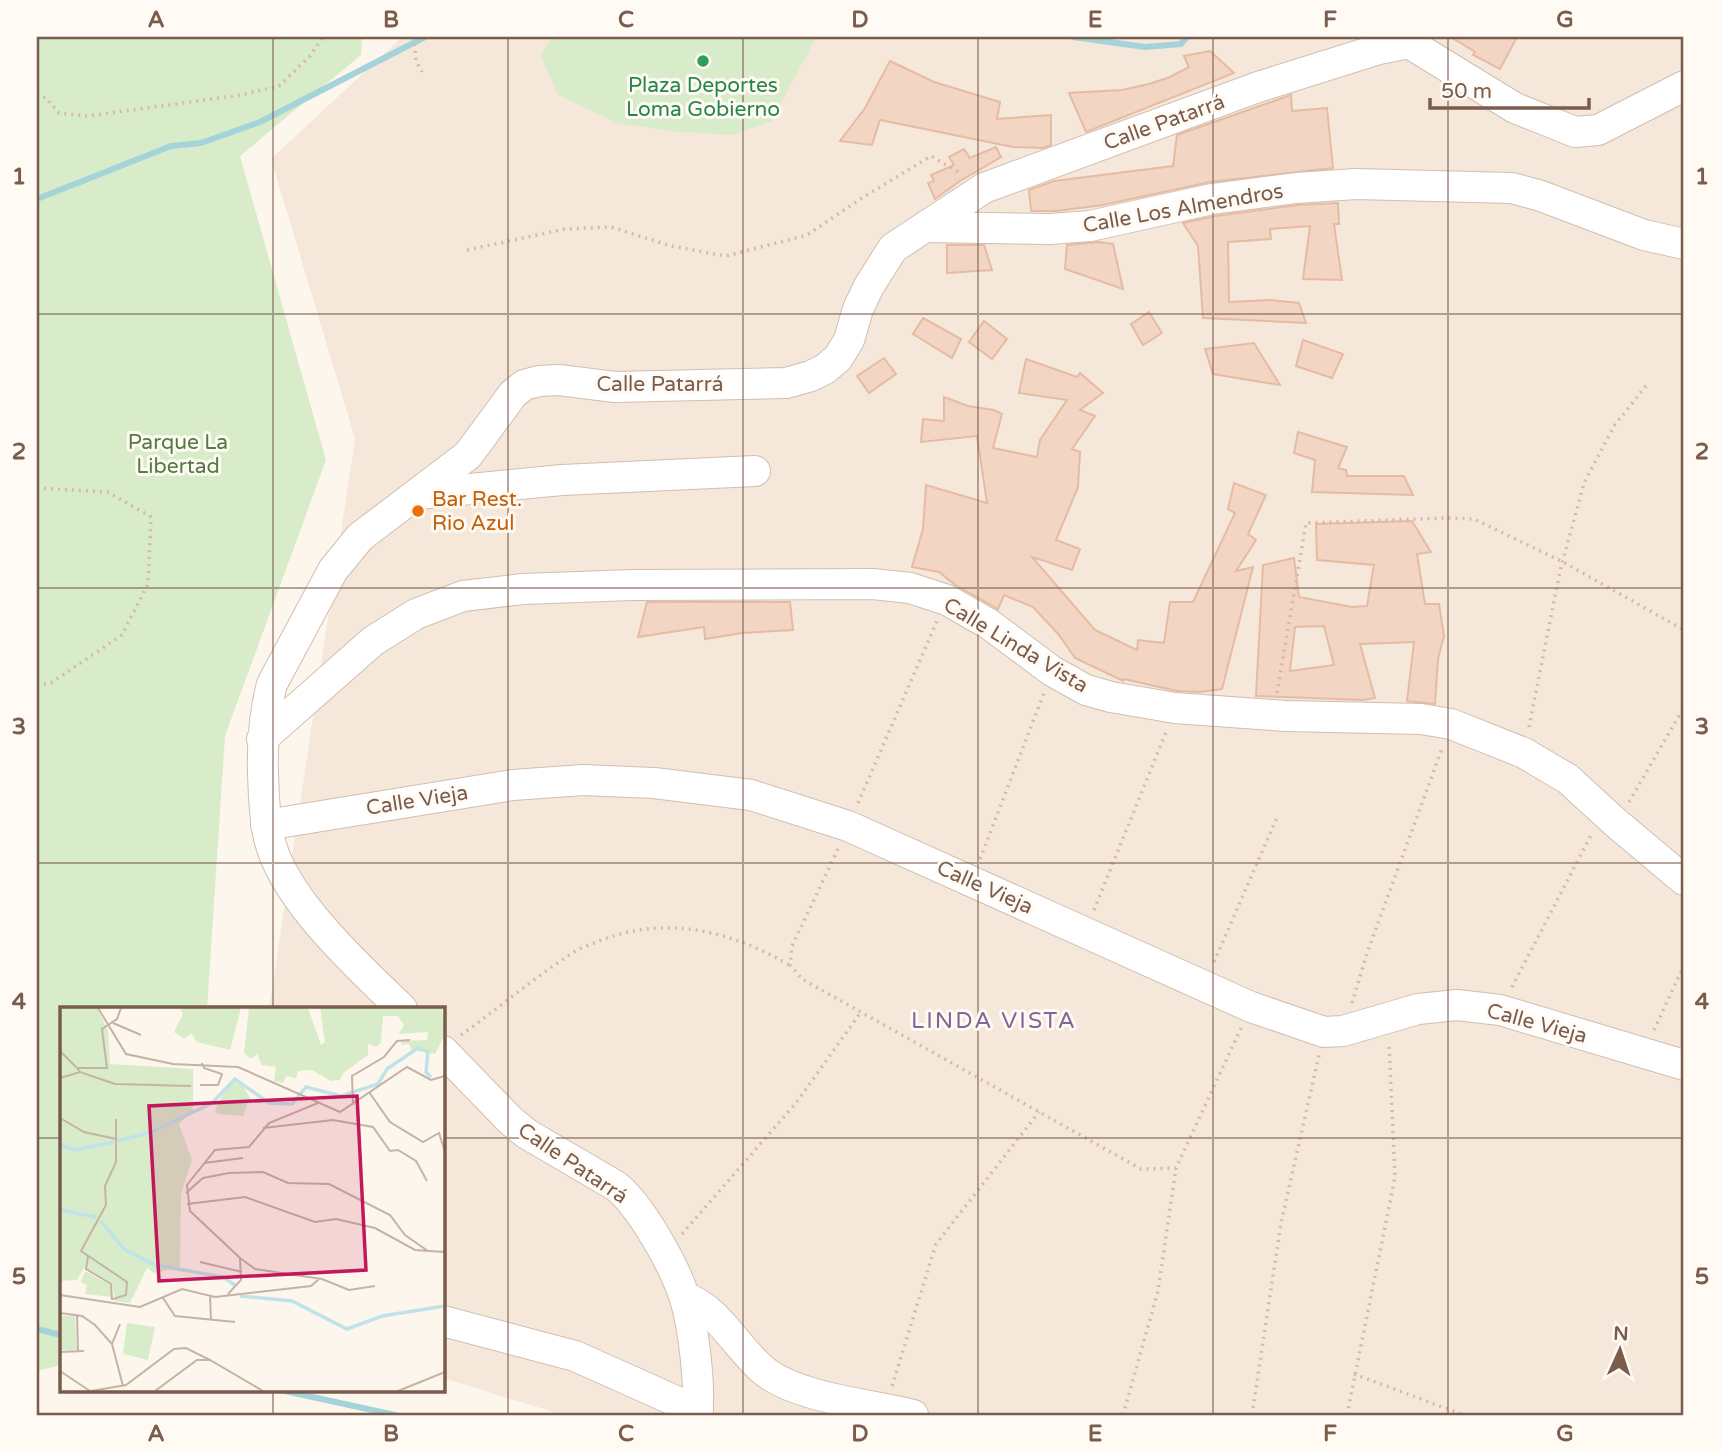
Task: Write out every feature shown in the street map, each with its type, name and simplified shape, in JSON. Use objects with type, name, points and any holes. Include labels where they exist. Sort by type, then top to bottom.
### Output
[{"type":"street","points":[[1404,40],[1514,108],[1575,132],[1598,130],[1684,86]]},
{"type":"street","name":"Calle Patarrá","points":[[400,1007],[348,955],[290,884],[277,863],[266,825],[262,739],[272,684],[333,570],[360,537],[468,455],[513,394],[524,385],[559,380],[615,387],[786,383],[811,376],[838,358],[849,340],[858,309],[877,271],[893,248],[984,188],[1258,88],[1404,40]]},
{"type":"street","name":"Calle Los Almendros","points":[[924,228],[1050,229],[1090,226],[1212,199],[1296,188],[1356,184],[1512,188],[1541,196],[1644,235],[1684,244]]},
{"type":"street","points":[[418,494],[562,480],[755,471]]},
{"type":"street","name":"Calle Linda Vista","points":[[262,739],[373,641],[416,614],[463,596],[523,589],[632,585],[860,584],[910,588],[947,600],[989,624],[1052,671],[1086,690],[1175,708],[1274,715],[1422,719],[1451,724],[1524,753],[1569,779],[1684,880]]},
{"type":"street","name":"Calle Vieja","points":[[266,825],[513,785],[583,780],[654,783],[751,796],[848,826],[1251,1007],[1334,1032],[1418,1009],[1457,1005],[1500,1010],[1684,1065]]},
{"type":"street","name":"Calle Patarrá","points":[[448,1046],[511,1121],[627,1195],[664,1254],[684,1297],[695,1356],[697,1413]]},
{"type":"street","points":[[684,1297],[698,1302],[710,1311],[762,1369],[780,1382],[805,1391],[899,1412]]},
{"type":"street","points":[[444,1321],[575,1356],[697,1413]]},
{"type":"path","points":[[37,94],[46,98],[59,113],[88,116],[241,95],[279,86],[310,56],[323,37]]},
{"type":"path","points":[[414,37],[416,61],[422,72]]},
{"type":"path","points":[[467,250],[565,229],[611,227],[671,246],[726,256],[807,235],[931,156],[984,188]]},
{"type":"path","points":[[1524,753],[1563,562],[1584,483],[1614,426],[1648,382]]},
{"type":"path","points":[[37,488],[108,492],[151,517],[148,584],[122,635],[51,683],[37,685]]},
{"type":"path","points":[[1274,715],[1306,523],[1474,519],[1563,562],[1684,630]]},
{"type":"path","points":[[790,965],[792,946],[947,600]]},
{"type":"path","points":[[972,880],[1052,671]]},
{"type":"path","points":[[1500,1010],[1610,817],[1684,707]]},
{"type":"path","points":[[1086,932],[1175,708]]},
{"type":"path","points":[[1252,1415],[1281,1223],[1334,1032],[1367,953],[1451,724]]},
{"type":"path","points":[[1203,986],[1278,815]]},
{"type":"path","points":[[448,1046],[576,950],[618,934],[673,926],[717,933],[768,952],[790,965],[802,979],[1141,1169],[1176,1168]]},
{"type":"path","points":[[1643,1054],[1684,965]]},
{"type":"path","points":[[1123,1415],[1158,1291],[1176,1168],[1251,1007]]},
{"type":"path","points":[[664,1254],[796,1103],[861,1012]]},
{"type":"path","points":[[1347,1415],[1353,1374],[1395,1177],[1388,1019]]},
{"type":"path","points":[[899,1412],[936,1244],[1040,1112]]},
{"type":"path","points":[[1353,1374],[1464,1415]]},
{"type":"shaded area","points":[[402,37],[1684,37],[1684,1415],[563,1415],[444,1378],[444,1007],[269,1007],[355,439],[271,159]]},
{"type":"green space","name":"Parque La Libertad","points":[[37,37],[362,37],[361,55],[240,156],[326,460],[225,736],[207,1007],[60,1007],[60,1365],[37,1371]]},
{"type":"green space","points":[[552,37],[816,37],[772,121],[732,135],[669,131],[617,123],[558,95],[541,56]]},
{"type":"building","points":[[1451,37],[1517,37],[1500,69],[1473,55],[1475,52]]},
{"type":"building","points":[[1210,51],[1234,73],[1086,132],[1069,93],[1122,90],[1149,84],[1189,67],[1184,56]]},
{"type":"building","points":[[890,61],[934,82],[1000,102],[997,119],[1051,115],[1051,145],[1043,148],[1013,147],[880,120],[872,145],[840,141],[865,108]]},
{"type":"building","points":[[1291,95],[1292,111],[1327,108],[1333,168],[1210,182],[1103,205],[1031,211],[1029,190],[1054,181],[1173,166],[1177,135]]},
{"type":"building","points":[[996,147],[1001,157],[935,199],[928,183],[934,181],[931,175],[954,165],[949,157],[964,149],[970,158]]},
{"type":"building","points":[[1338,203],[1339,224],[1334,224],[1342,280],[1303,279],[1310,226],[1270,229],[1271,239],[1228,242],[1229,302],[1270,300],[1299,303],[1306,323],[1203,318],[1198,246],[1183,223],[1298,205]]},
{"type":"building","points":[[1099,242],[1113,244],[1123,289],[1065,269],[1067,245]]},
{"type":"building","points":[[947,245],[984,245],[992,270],[947,273]]},
{"type":"building","points":[[1149,312],[1162,333],[1143,345],[1131,324]]},
{"type":"building","points":[[923,318],[961,339],[952,358],[913,334]]},
{"type":"building","points":[[984,321],[1007,339],[992,359],[969,342]]},
{"type":"building","points":[[1303,340],[1343,354],[1332,378],[1296,366]]},
{"type":"building","points":[[1254,343],[1280,385],[1213,374],[1205,349]]},
{"type":"building","points":[[884,358],[896,374],[869,393],[857,376]]},
{"type":"building","points":[[1026,359],[1077,377],[1080,373],[1103,393],[1080,410],[1095,416],[1072,449],[1080,452],[1078,487],[1056,540],[1080,549],[1072,570],[1032,557],[1095,630],[1137,650],[1138,640],[1164,643],[1170,602],[1193,602],[1235,513],[1228,509],[1234,483],[1266,495],[1248,534],[1256,540],[1236,571],[1253,567],[1222,689],[1177,691],[1124,679],[1123,681],[1075,658],[1059,635],[1033,607],[1004,595],[998,609],[954,584],[939,572],[912,567],[923,529],[926,485],[987,503],[977,436],[921,442],[923,419],[944,421],[944,397],[968,406],[994,410],[1002,414],[993,448],[1037,457],[1040,440],[1067,400],[1019,393]]},
{"type":"building","points":[[1298,432],[1347,447],[1338,468],[1346,470],[1347,476],[1404,476],[1413,495],[1312,492],[1315,460],[1294,453]]},
{"type":"building","points":[[1412,521],[1431,552],[1417,554],[1425,604],[1439,604],[1444,636],[1438,659],[1435,704],[1407,701],[1414,642],[1360,644],[1375,698],[1363,700],[1256,696],[1263,565],[1294,558],[1299,597],[1352,607],[1367,606],[1374,565],[1317,560],[1316,524]],"holes":[[[1324,626],[1334,665],[1290,671],[1295,627]]]},
{"type":"building","points":[[647,602],[790,602],[793,630],[742,633],[705,639],[704,627],[638,637]]},
{"type":"waterway","points":[[37,199],[171,146],[201,143],[260,122],[425,37]]},
{"type":"waterway","points":[[1073,37],[1145,47],[1181,44],[1187,37]]},
{"type":"waterway","points":[[37,1329],[60,1335]]},
{"type":"waterway","points":[[290,1392],[395,1415]]},
{"type":"place","name":"Plaza Deportes Loma Gobierno","points":[[703,61]]},
{"type":"place","name":"Bar Rest. Rio Azul","points":[[418,511]]},
{"type":"district","name":"LINDA VISTA","points":[[994,1020]]}]
